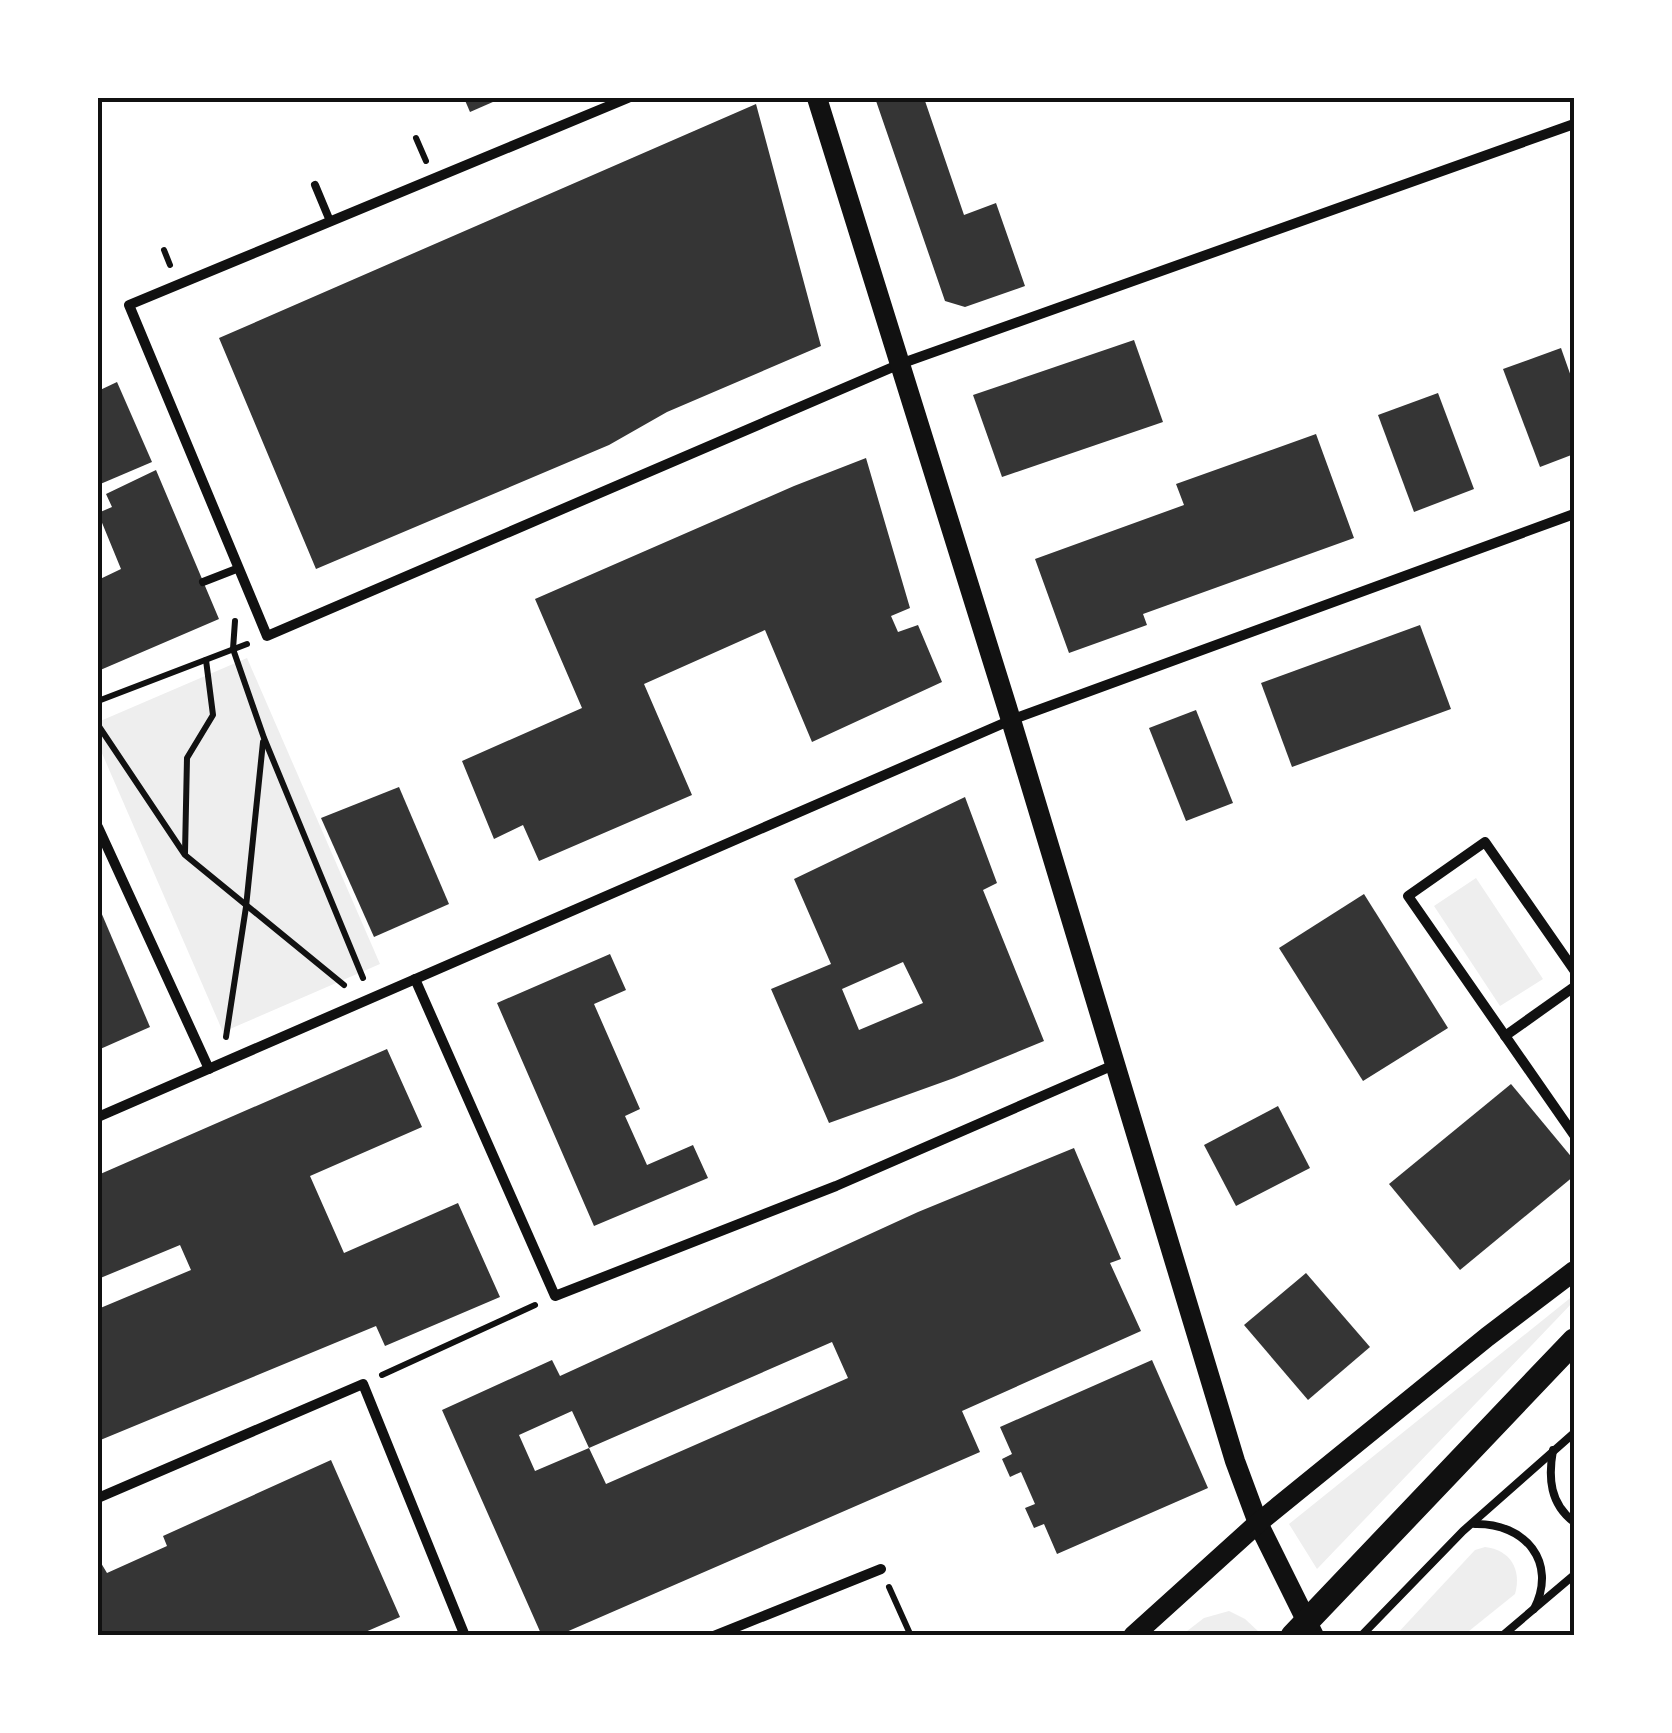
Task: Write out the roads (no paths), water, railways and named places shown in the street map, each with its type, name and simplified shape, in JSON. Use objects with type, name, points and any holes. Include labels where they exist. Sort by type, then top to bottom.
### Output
[{"type":"highway","points":[[1305,1631],[1574,1341]]},
{"type":"main road","points":[[817,98],[1012,720],[1236,1461],[1305,1631]]},
{"type":"main road","points":[[1133,1636],[1258,1523],[1486,1337],[1574,1271]]},
{"type":"street","points":[[628,98],[129,304],[267,636],[900,364],[1574,124]]},
{"type":"street","points":[[98,1117],[1012,720],[1574,514]]},
{"type":"street","points":[[98,827],[209,1069]]},
{"type":"street","points":[[1574,970],[1485,842],[1408,896],[1574,1134]]},
{"type":"street","points":[[416,979],[556,1296],[836,1186],[1116,1064]]},
{"type":"street","points":[[1506,1036],[1574,987]]},
{"type":"street","points":[[98,1498],[363,1384],[465,1636]]},
{"type":"street","points":[[714,1636],[881,1570]]},
{"type":"lane","points":[[314,185],[330,221]]},
{"type":"lane","points":[[203,582],[239,568]]},
{"type":"lane","points":[[1360,1636],[1472,1524],[1574,1434]]},
{"type":"lane","points":[[1554,1450],[1549,1474],[1553,1496],[1574,1522]]},
{"type":"lane","points":[[1472,1524],[1510,1529],[1526,1540],[1543,1574],[1542,1592],[1534,1609]]},
{"type":"lane","points":[[1502,1636],[1574,1575]]}]
